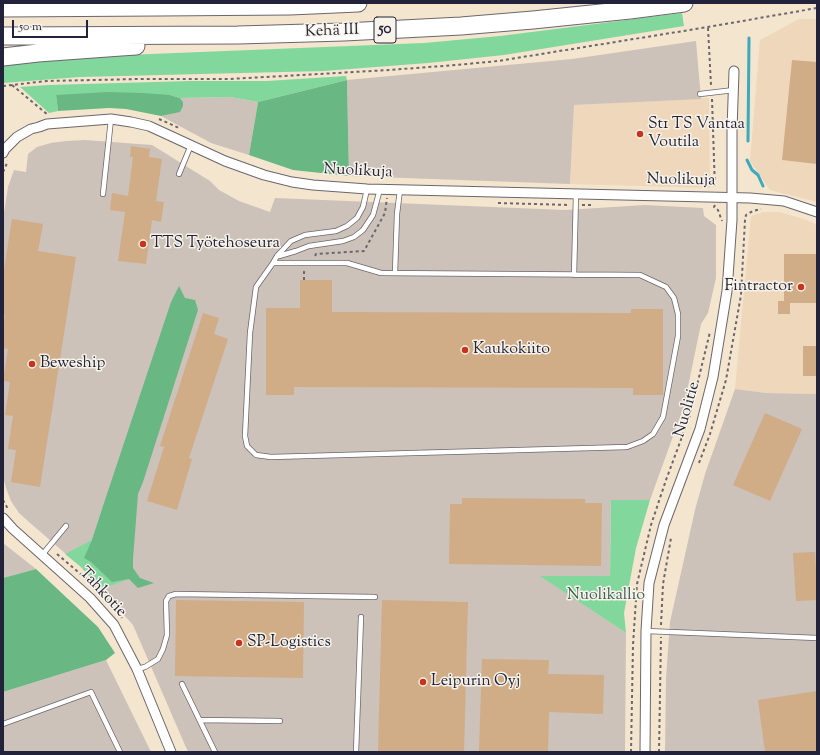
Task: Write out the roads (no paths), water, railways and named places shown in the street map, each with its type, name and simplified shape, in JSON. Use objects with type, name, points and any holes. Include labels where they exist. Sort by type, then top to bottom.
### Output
[{"type":"highway","name":"Kehä III","points":[[3,8],[160,7],[358,3]]},
{"type":"highway","name":"Kehä III","points":[[3,36],[238,35],[344,32],[555,18],[684,3]]},
{"type":"highway","points":[[3,57],[121,47],[165,46],[238,35]]},
{"type":"street","name":"Nuolitie","points":[[645,752],[646,631],[649,583],[664,525],[700,429],[713,377],[727,291],[733,198],[732,130],[734,72]]},
{"type":"street","name":"Nuolikuja","points":[[3,153],[17,137],[31,129],[47,124],[111,119],[149,126],[225,161],[264,175],[292,182],[313,185],[367,189],[784,200],[817,212]]},
{"type":"street","name":"Tahkotie","points":[[3,518],[13,529],[90,598],[114,625],[137,669],[171,752]]},
{"type":"lane","points":[[700,94],[734,90]]},
{"type":"lane","points":[[103,194],[111,119]]},
{"type":"lane","points":[[179,174],[191,145]]},
{"type":"lane","points":[[272,263],[347,263],[381,273],[640,275],[666,288],[674,298],[678,314],[678,336],[663,417],[653,434],[643,442],[628,447],[271,457],[256,455],[247,446],[245,436],[250,333],[256,287],[272,263],[277,256],[291,241],[305,235],[336,231],[347,226],[357,218],[363,207],[367,189]]},
{"type":"lane","points":[[277,256],[309,246],[343,241],[354,236],[363,230],[373,215],[380,189]]},
{"type":"lane","points":[[395,273],[397,214],[400,190]]},
{"type":"lane","points":[[574,275],[576,194]]},
{"type":"lane","points":[[42,555],[66,526]]},
{"type":"lane","points":[[137,669],[145,667],[158,659],[163,649],[167,635],[166,601],[169,596],[176,594],[375,597]]},
{"type":"lane","points":[[356,752],[361,617]]},
{"type":"lane","points":[[646,631],[817,638]]},
{"type":"lane","points":[[182,684],[215,752]]},
{"type":"lane","points":[[3,724],[91,692],[120,752]]},
{"type":"lane","points":[[200,720],[280,721]]},
{"type":"waterway","points":[[748,141],[749,38]]},
{"type":"waterway","points":[[747,160],[752,170],[758,175],[763,186]]},
{"type":"place","name":"St1 TS Vantaa Voutila","points":[[640,134]]},
{"type":"place","name":"TTS Työtehoseura","points":[[143,244]]},
{"type":"place","name":"Fintractor","points":[[801,287]]},
{"type":"place","name":"Kaukokiito","points":[[465,350]]},
{"type":"place","name":"Beweship","points":[[32,364]]},
{"type":"place","name":"SP-Logistics","points":[[239,643]]},
{"type":"place","name":"Leipurin Oyj","points":[[423,682]]},
{"type":"park label","name":"Nuolikallio","points":[[606,596]]}]
